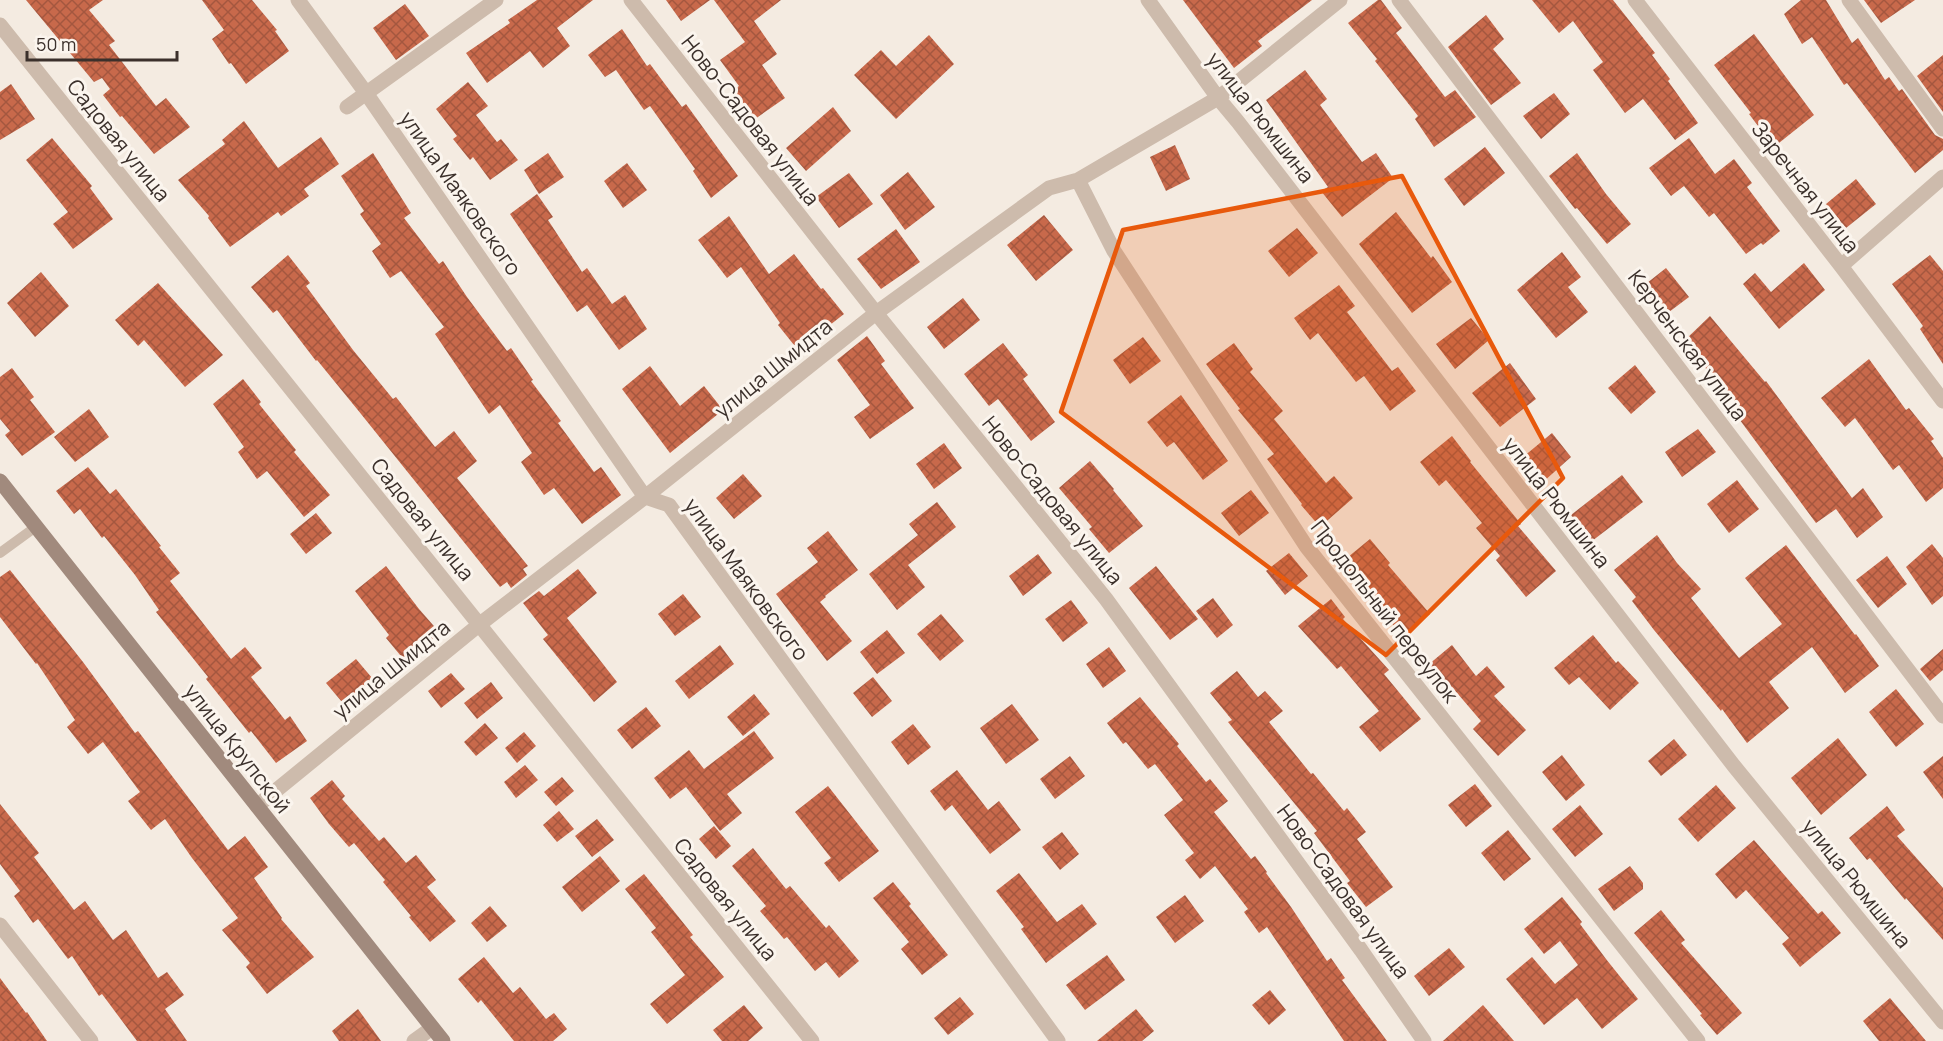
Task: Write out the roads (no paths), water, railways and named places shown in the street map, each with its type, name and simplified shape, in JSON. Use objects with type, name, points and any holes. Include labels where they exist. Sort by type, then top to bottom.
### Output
[{"type":"main road","name":"улица Крупской","points":[[0,481],[443,1041]]},
{"type":"street","name":"улица Маяковского","points":[[298,0],[366,93],[645,497],[669,505],[1058,1041]]},
{"type":"street","points":[[347,107],[496,0]]},
{"type":"street","name":"Ново-Садовая улица","points":[[631,0],[876,313],[1106,599],[1354,940],[1424,1041]]},
{"type":"street","name":"улица Рюмшина","points":[[1148,0],[1218,98],[1734,766],[1943,1022]]},
{"type":"street","name":"улица Шмидта","points":[[257,806],[480,624],[645,497],[876,313],[1049,188],[1078,180],[1218,98],[1340,0]]},
{"type":"street","name":"Керченская улица","points":[[1399,0],[1943,716]]},
{"type":"street","name":"Заречная улица","points":[[1635,0],[1943,401]]},
{"type":"street","points":[[1849,0],[1943,129]]},
{"type":"street","name":"Садовая улица","points":[[0,25],[812,1041]]},
{"type":"street","points":[[1841,266],[1943,177]]},
{"type":"street","name":"Продольный переулок","points":[[1078,180],[1114,251],[1306,546],[1698,1041]]},
{"type":"street","points":[[0,925],[91,1041]]},
{"type":"street","points":[[414,1041],[432,1028]]},
{"type":"lane","points":[[0,553],[37,526]]}]
